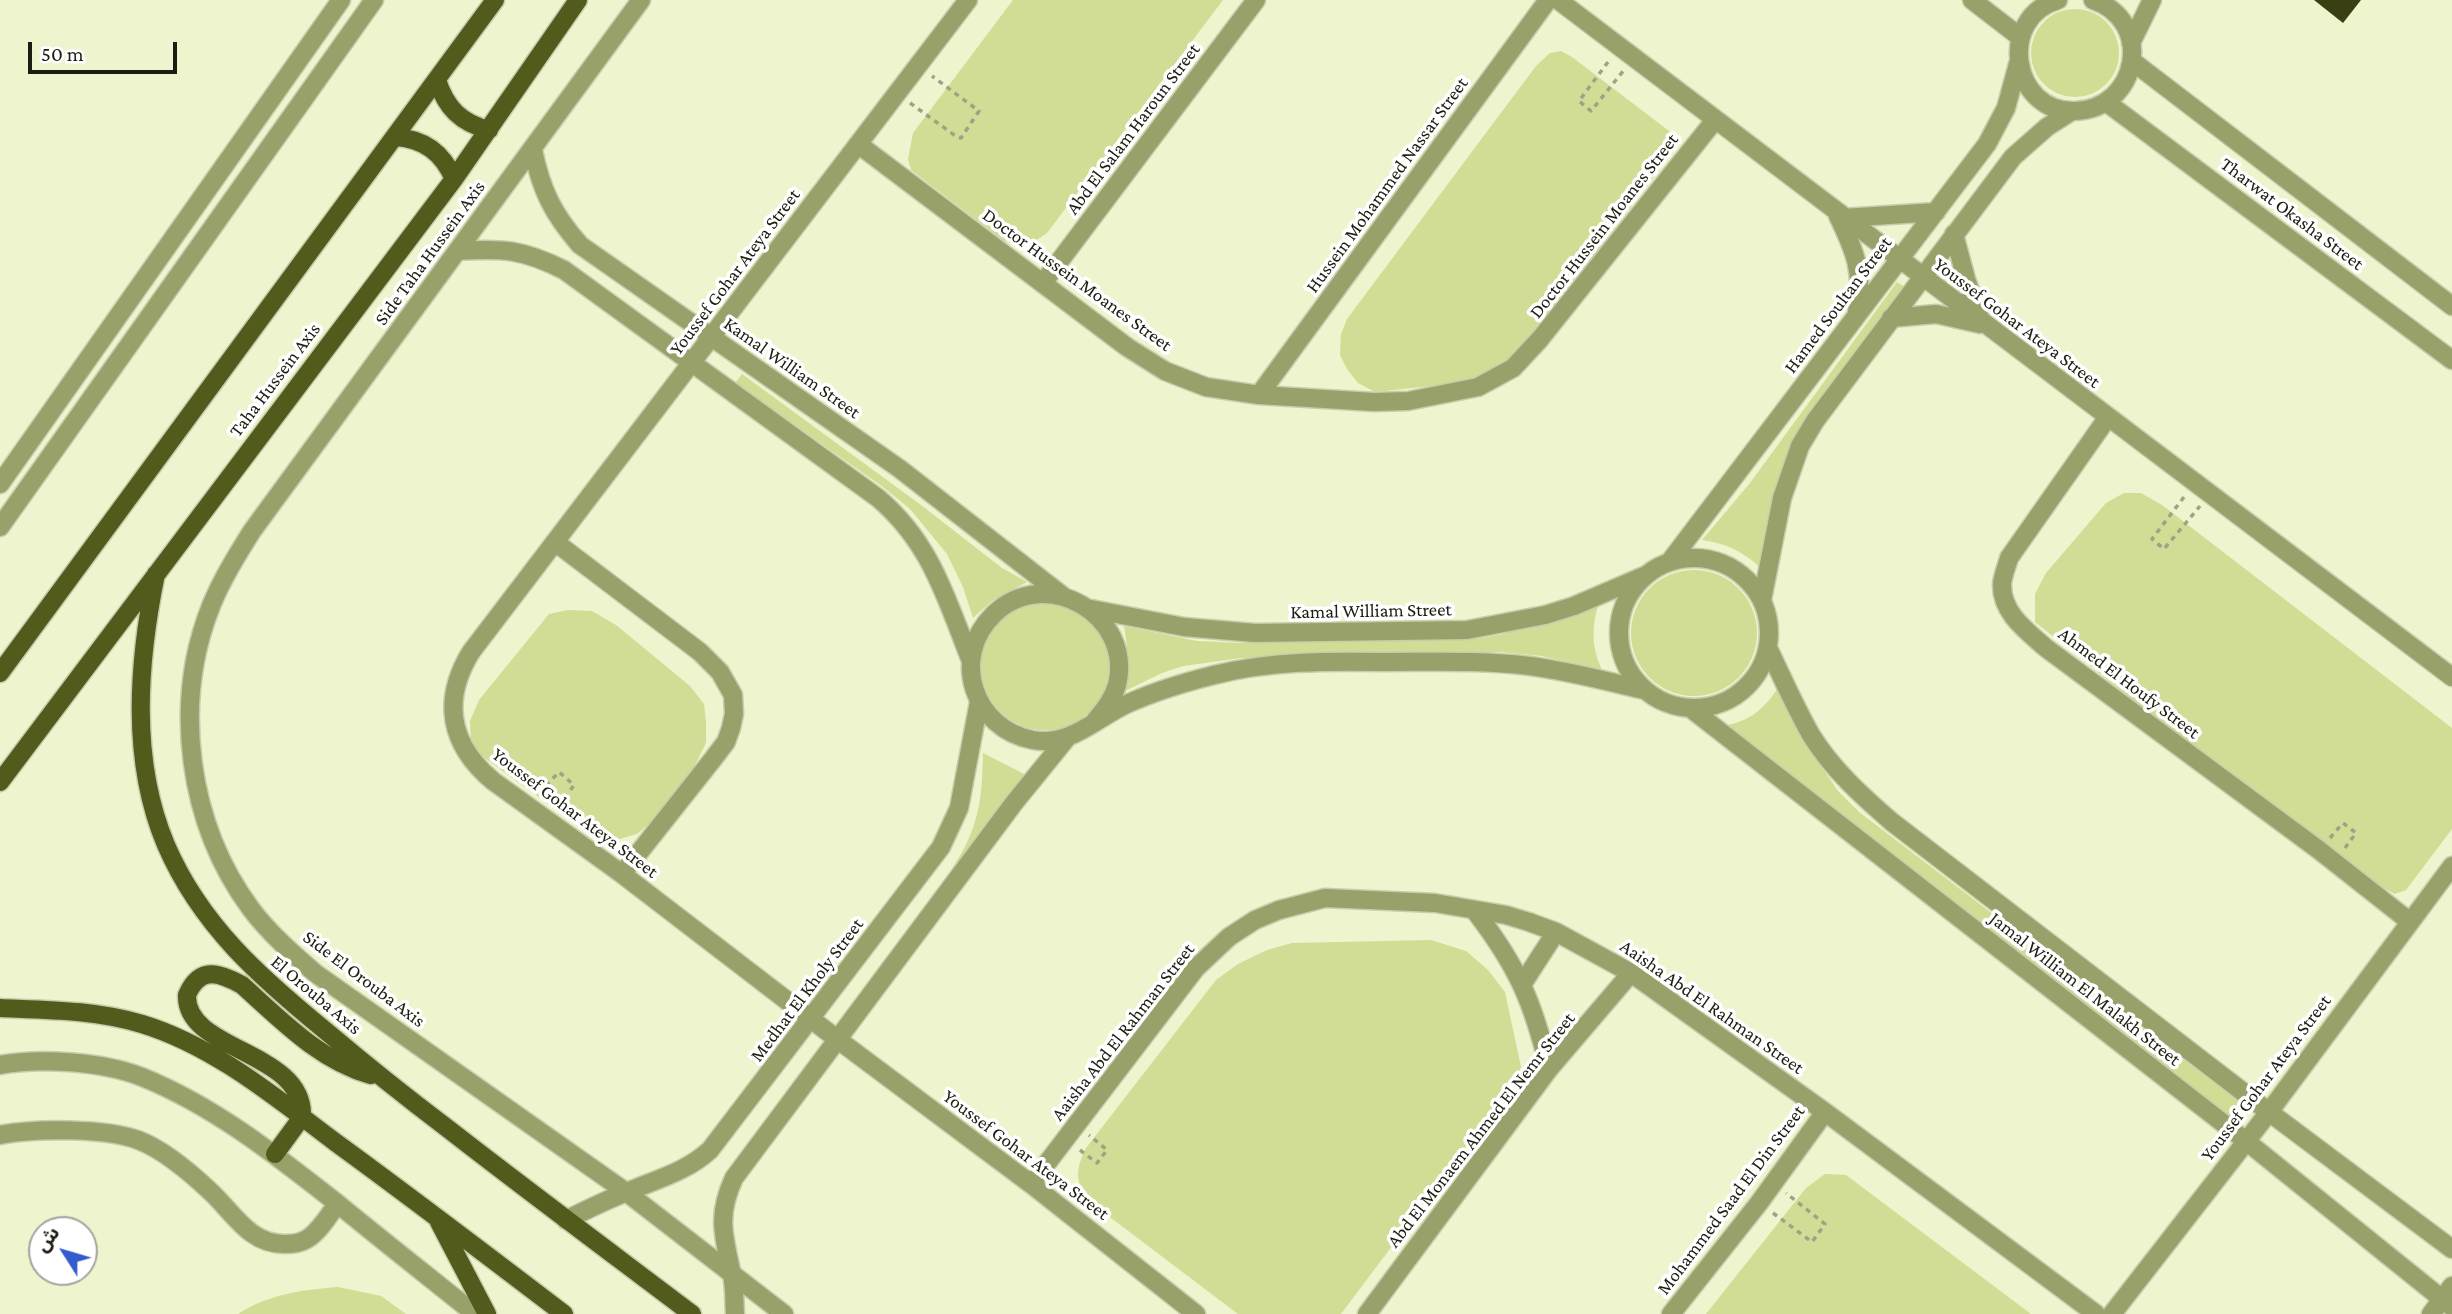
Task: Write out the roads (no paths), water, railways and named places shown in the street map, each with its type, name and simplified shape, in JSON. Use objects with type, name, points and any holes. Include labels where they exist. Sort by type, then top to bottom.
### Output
[{"type":"main road","points":[[0,673],[495,0]]},
{"type":"main road","name":"Taha Hussein Axis","points":[[0,782],[454,179],[578,0]]},
{"type":"main road","points":[[437,80],[450,108],[474,126],[489,131]]},
{"type":"main road","points":[[395,137],[411,138],[438,153],[448,164],[454,179]]},
{"type":"main road","name":"El Orouba Axis","points":[[156,574],[144,645],[141,723],[144,764],[152,805],[166,844],[184,881],[228,943],[295,1006],[382,1078],[692,1314]]},
{"type":"main road","points":[[275,1154],[302,1117],[298,1092],[288,1079],[209,1031],[189,1013],[187,995],[197,979],[214,974],[233,980],[323,1053],[359,1072],[382,1078]]},
{"type":"main road","points":[[0,1008],[83,1011],[143,1024],[226,1063],[436,1216],[564,1314]]},
{"type":"main road","points":[[436,1216],[487,1314]]},
{"type":"street","points":[[0,484],[341,0]]},
{"type":"street","points":[[0,527],[374,0]]},
{"type":"street","name":"Side Taha Hussein Axis","points":[[252,531],[641,0]]},
{"type":"street","name":"Youssef Gohar Ateya Street","points":[[968,0],[471,652],[457,680],[453,699],[456,727],[466,753],[485,774],[622,874],[1031,1184],[1196,1314]]},
{"type":"street","name":"Abd El Salam Haroun Street","points":[[1043,283],[1256,0]]},
{"type":"street","name":"Hussein Mohammed Nassar Street","points":[[1259,395],[1548,0]]},
{"type":"street","name":"Youssef Gohar Ateya Street","points":[[1558,0],[2452,677]]},
{"type":"street","points":[[1972,0],[2020,37],[2033,16],[2053,1]]},
{"type":"street","points":[[2093,0],[2111,9],[2120,19],[2132,52]]},
{"type":"street","points":[[2018,64],[2031,92],[2043,102],[2057,109],[2090,110],[2106,102],[2123,85],[2132,52],[2152,0]]},
{"type":"street","name":"Hamed Soultan Street","points":[[1671,560],[1987,144],[2000,122],[2018,64],[2020,37]]},
{"type":"street","name":"Tharwat Okasha Street","points":[[2132,52],[2452,306]]},
{"type":"street","name":"Tharwat Okasha Street","points":[[2106,102],[2452,359]]},
{"type":"street","points":[[1762,600],[1782,498],[1800,446],[1815,421],[2013,157],[2047,127],[2072,111]]},
{"type":"street","name":"Doctor Hussein Moanes Street","points":[[858,144],[1127,347],[1165,371],[1206,387],[1259,395],[1318,400],[1408,401],[1478,387],[1513,368],[1585,286],[1715,120]]},
{"type":"street","name":"Kamal William Street","points":[[533,150],[547,199],[561,223],[580,245],[900,469],[1063,596]]},
{"type":"street","points":[[206,190],[228,205]]},
{"type":"street","points":[[1856,317],[1861,291],[1857,262],[1840,215],[1936,212]]},
{"type":"street","points":[[1954,234],[1966,279],[1984,324]]},
{"type":"street","points":[[457,251],[515,250],[540,258],[574,277],[878,498],[900,517],[916,538],[939,581],[971,661]]},
{"type":"street","points":[[1891,318],[1936,314],[1984,324]]},
{"type":"street","name":"Ahmed El Houfy Street","points":[[2108,417],[2009,558],[2001,584],[2005,604],[2017,622],[2046,648],[2319,850],[2409,921]]},
{"type":"street","name":"Side El Orouba Axis","points":[[252,531],[230,566],[211,607],[198,650],[191,695],[190,740],[196,785],[209,829],[227,870],[251,909],[281,943],[315,973],[626,1192],[784,1314]]},
{"type":"street","points":[[555,542],[700,652],[720,673],[733,695],[734,714],[726,741],[622,874]]},
{"type":"street","points":[[735,1314],[733,1276],[722,1231],[726,1195],[734,1178],[1014,803],[1066,739],[1128,704],[1168,688],[1216,674],[1294,664],[1503,664],[1574,673],[1644,690],[1665,703],[1690,708],[1716,705],[1740,693],[1758,673],[1768,648],[1769,623],[1762,600],[1750,582],[1734,568],[1714,559],[1693,557],[1671,560],[1644,576],[1625,602],[1618,633],[1625,664],[1644,690]]},
{"type":"street","name":"Kamal William Street","points":[[1091,609],[1184,627],[1255,633],[1467,630],[1545,615],[1574,606],[1644,576]]},
{"type":"street","points":[[1066,739],[1036,741],[1013,734],[993,721],[979,702],[972,682],[971,661],[975,644],[983,627],[995,613],[1010,602],[1045,593],[1063,596],[1091,609],[1105,624],[1115,643],[1119,664],[1117,685],[1109,704],[1096,721]]},
{"type":"street","name":"Jamal William El Malakh Street","points":[[1768,648],[1812,737],[1839,772],[1865,799],[2269,1112],[2452,1249]]},
{"type":"street","name":"Medhat El Kholy Street","points":[[566,1220],[626,1192],[676,1173],[696,1163],[703,1156],[926,868],[951,827],[963,789],[979,702]]},
{"type":"street","name":"Jamal William El Malakh Street","points":[[1690,708],[2449,1297]]},
{"type":"street","name":"Youssef Gohar Ateya Street","points":[[2112,1314],[2269,1112],[2452,866]]},
{"type":"street","name":"Aaisha Abd El Rahman Street","points":[[1031,1184],[1196,968],[1229,937],[1255,919],[1279,909],[1325,898],[1435,903],[1506,915],[1556,932],[1631,973],[1825,1112],[2096,1314]]},
{"type":"street","points":[[1475,911],[1503,948],[1523,983],[1537,1020],[1549,1069]]},
{"type":"street","points":[[1523,983],[1556,932]]},
{"type":"street","name":"Abd El Monaem Ahmed El Nemr Street","points":[[1367,1314],[1549,1069],[1631,973]]},
{"type":"street","points":[[0,1065],[50,1062],[96,1066],[140,1076],[188,1099],[275,1154],[475,1314]]},
{"type":"street","name":"Mohammed Saad El Din Street","points":[[1671,1314],[1759,1203],[1825,1112]]},
{"type":"street","points":[[0,1135],[97,1131],[139,1140],[174,1161],[214,1194],[245,1229],[261,1239],[277,1244],[306,1240],[337,1204]]},
{"type":"street","points":[[2431,1314],[2449,1297]]}]
